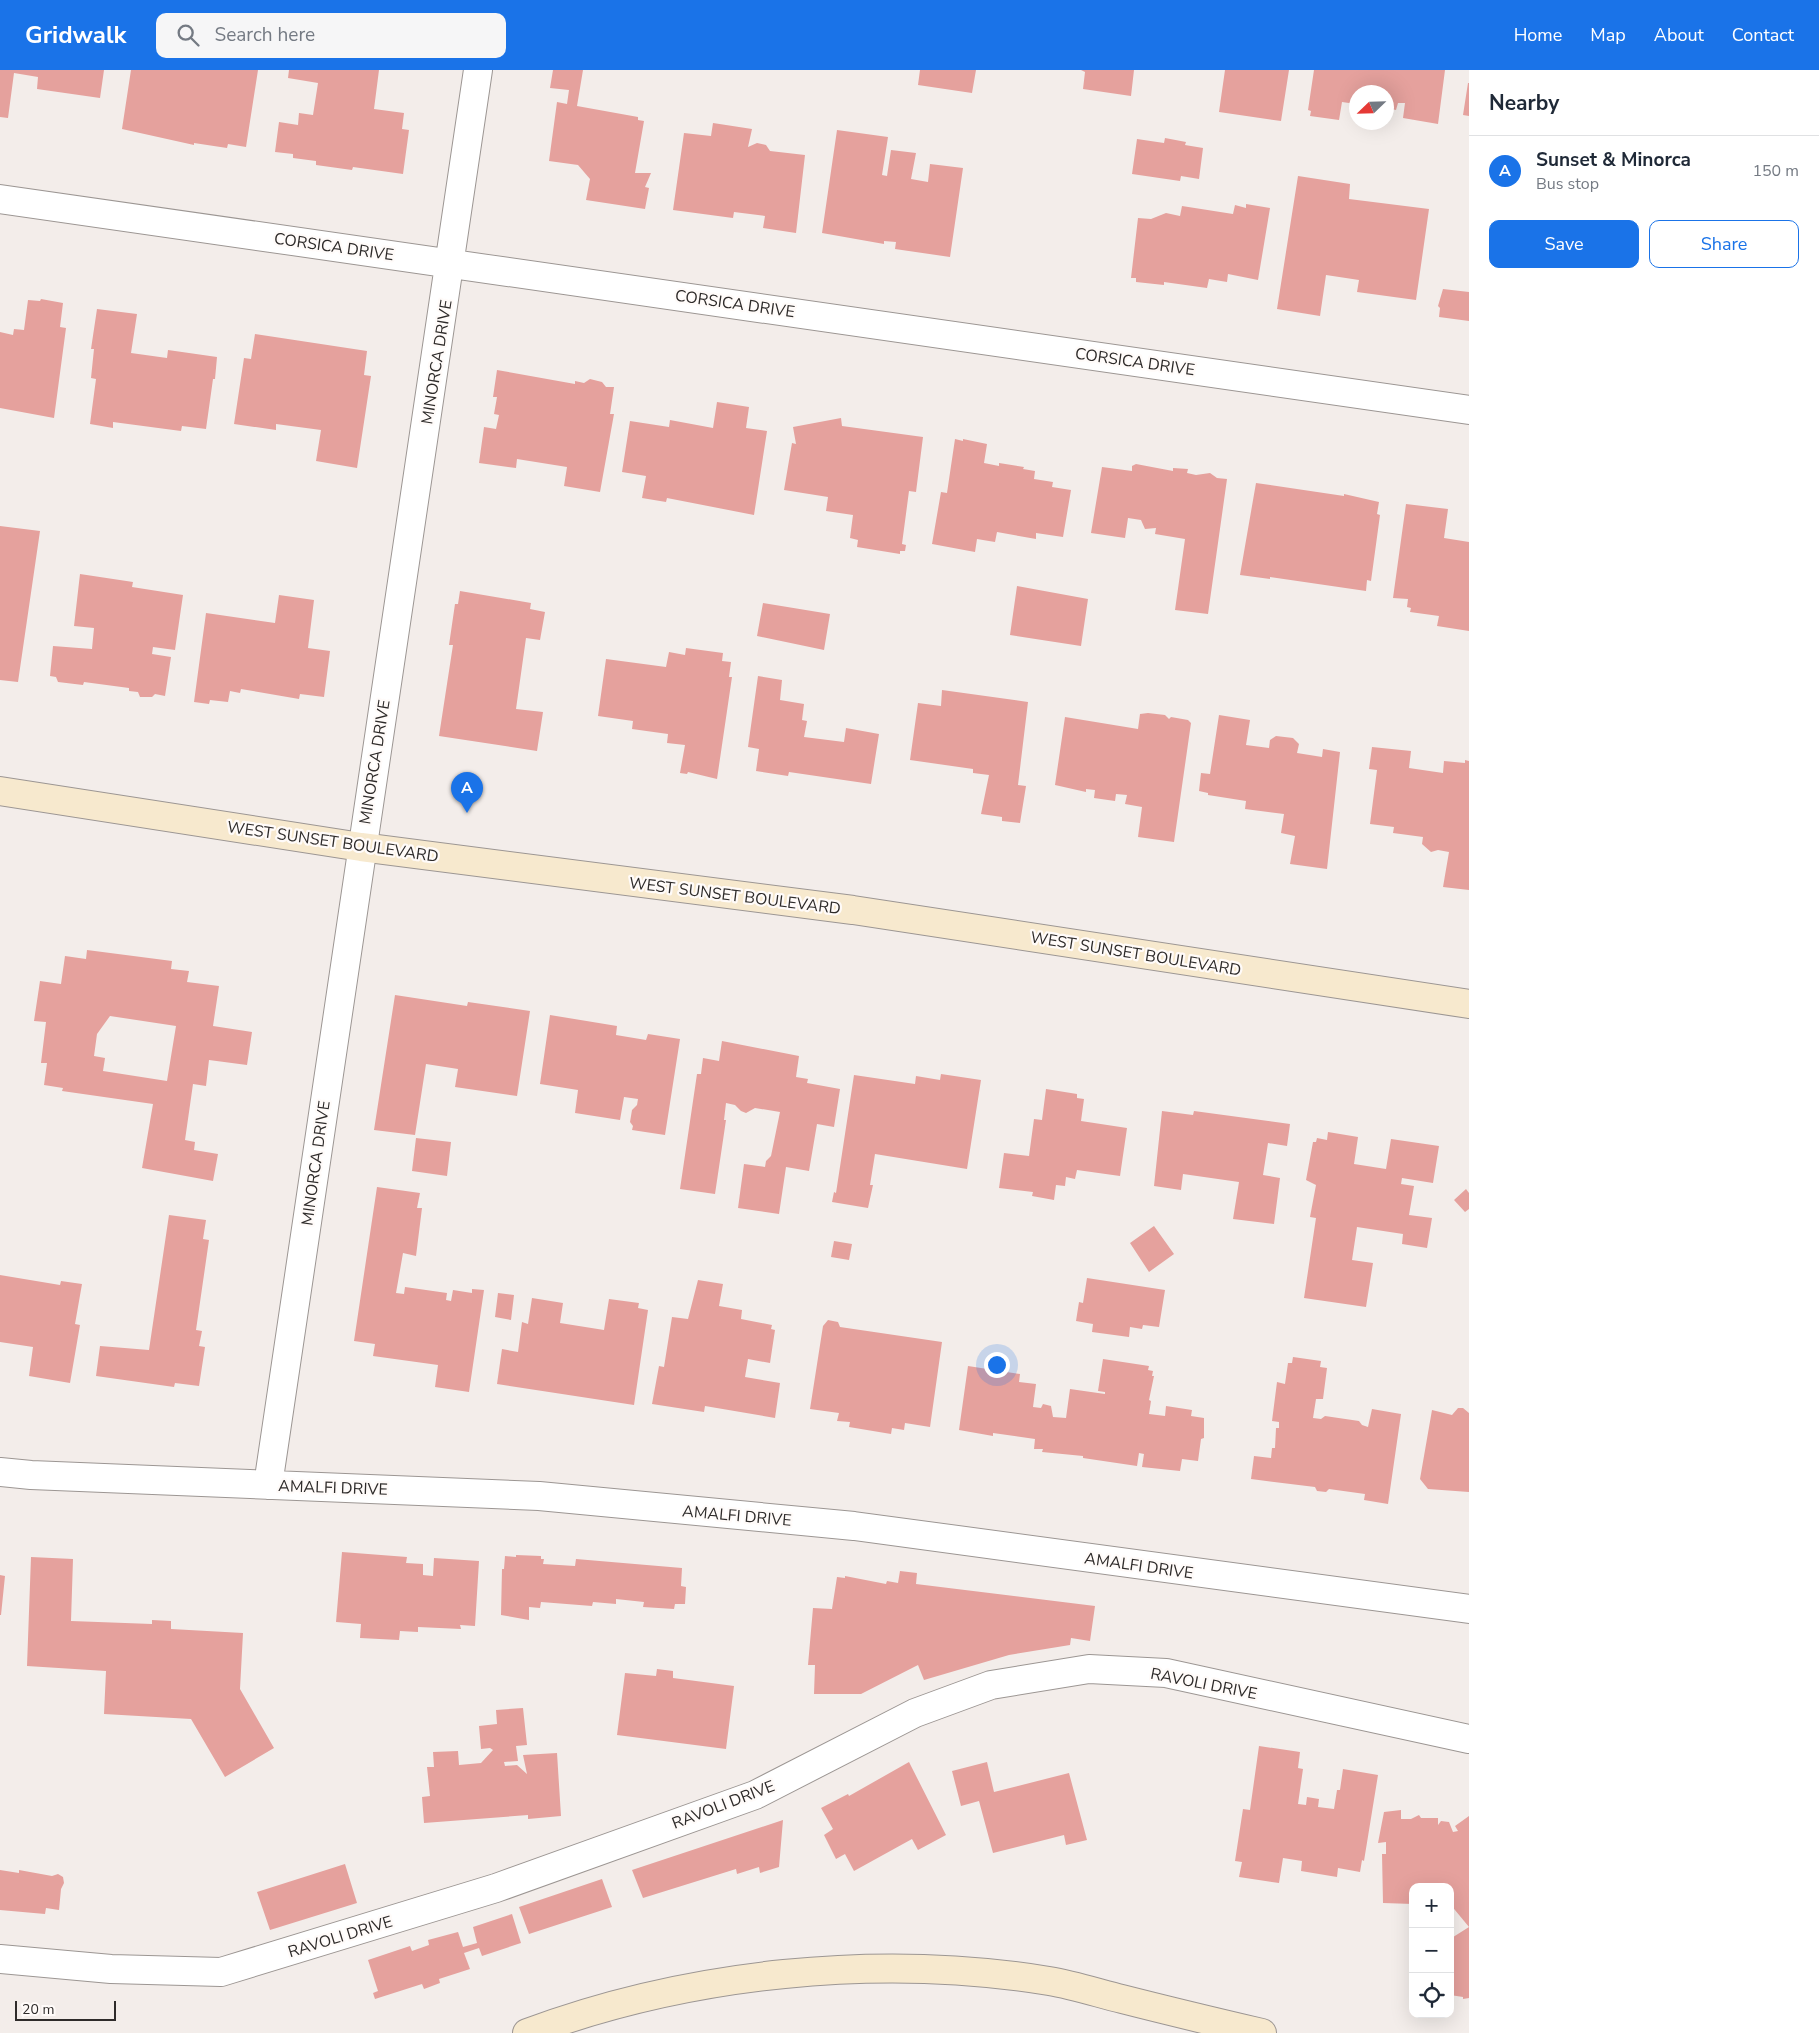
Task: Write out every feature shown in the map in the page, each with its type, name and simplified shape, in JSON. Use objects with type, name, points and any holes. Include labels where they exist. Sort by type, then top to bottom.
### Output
[{"type":"main road","name":"WEST SUNSET BOULEVARD","points":[[0,791],[361,847],[853,910],[1469,1004]]},
{"type":"main road","points":[[527,2033],[562,2020],[670,1992],[778,1973],[927,1969],[1049,1981],[1262,2033]]},
{"type":"street","name":"MINORCA DRIVE","points":[[268,1485],[361,847],[451,262],[478,70]]},
{"type":"street","name":"CORSICA DRIVE","points":[[0,199],[451,262],[1469,410]]},
{"type":"street","name":"AMALFI DRIVE","points":[[0,1472],[31,1475],[539,1496],[854,1526],[1469,1609]]},
{"type":"street","name":"RAVOLI DRIVE","points":[[0,1959],[111,1969],[221,1972],[496,1888],[755,1795],[915,1713],[991,1685],[1089,1670],[1166,1673],[1469,1739]]},
{"type":"building","points":[[0,70],[104,70],[100,98],[37,89],[38,77],[14,73],[8,118],[0,117]]},
{"type":"building","points":[[131,70],[258,70],[246,147],[228,144],[227,148],[194,143],[194,145],[122,129]]},
{"type":"building","points":[[289,70],[379,70],[374,109],[404,113],[402,129],[409,130],[403,174],[353,167],[352,170],[316,165],[316,161],[293,158],[293,154],[275,152],[279,122],[298,125],[299,113],[313,115],[318,83],[288,78]]},
{"type":"building","points":[[553,70],[583,70],[577,106],[638,117],[638,120],[644,121],[635,173],[651,173],[645,187],[649,188],[645,209],[586,200],[590,179],[578,165],[549,161],[557,102],[567,104],[569,90],[550,88]]},
{"type":"building","points":[[920,70],[976,70],[972,93],[918,85]]},
{"type":"building","points":[[1081,70],[1134,70],[1131,96],[1083,89],[1085,72]]},
{"type":"building","points":[[1225,70],[1289,70],[1281,121],[1219,112]]},
{"type":"building","points":[[1314,70],[1445,70],[1438,124],[1403,118],[1405,103],[1398,103],[1396,110],[1394,110],[1394,85],[1349,85],[1349,103],[1342,102],[1339,120],[1310,116],[1311,111],[1308,110]]},
{"type":"building","points":[[1469,83],[1469,116],[1463,115]]},
{"type":"building","points":[[713,123],[752,129],[748,147],[757,143],[766,145],[770,151],[805,155],[796,233],[763,228],[765,216],[734,212],[733,218],[673,210],[684,133],[711,136]]},
{"type":"building","points":[[837,130],[888,137],[882,175],[887,176],[891,150],[916,153],[911,179],[928,182],[930,164],[963,168],[950,257],[895,249],[896,242],[884,241],[884,244],[822,233]]},
{"type":"building","points":[[1165,138],[1186,142],[1185,145],[1203,148],[1199,179],[1181,176],[1180,181],[1132,174],[1137,139],[1164,143]]},
{"type":"building","points":[[1298,176],[1350,184],[1349,199],[1429,209],[1416,300],[1357,292],[1359,280],[1326,275],[1320,316],[1277,309]]},
{"type":"building","points":[[1246,204],[1270,208],[1258,280],[1228,274],[1227,282],[1209,279],[1207,288],[1164,282],[1164,285],[1136,282],[1136,278],[1131,278],[1138,218],[1151,219],[1166,213],[1180,216],[1182,206],[1233,214],[1235,205],[1246,208]]},
{"type":"building","points":[[1443,289],[1469,292],[1469,321],[1439,317],[1440,308],[1438,306]]},
{"type":"building","points":[[41,299],[63,303],[60,327],[66,328],[54,418],[0,408],[0,332],[13,335],[14,329],[24,330],[28,300],[40,301]]},
{"type":"building","points":[[97,309],[137,314],[131,353],[167,358],[168,350],[217,357],[206,429],[182,426],[181,431],[113,422],[113,428],[90,424],[96,379],[91,378],[94,349],[91,349]]},
{"type":"building","points":[[255,334],[367,351],[364,375],[371,376],[357,468],[316,461],[321,430],[276,424],[276,430],[234,424],[244,358],[251,359]]},
{"type":"building","points":[[497,370],[575,384],[575,381],[584,383],[590,379],[602,382],[606,387],[614,387],[610,414],[614,414],[600,492],[564,486],[567,467],[517,459],[516,468],[479,463],[484,427],[496,429],[499,415],[494,414],[497,397],[493,397]]},
{"type":"building","points":[[717,402],[749,407],[746,428],[767,431],[754,515],[667,498],[666,502],[642,498],[646,476],[622,472],[630,421],[669,427],[670,420],[713,428]]},
{"type":"building","points":[[841,418],[842,426],[923,437],[916,492],[909,491],[902,544],[906,545],[905,551],[900,551],[900,554],[857,547],[858,540],[850,538],[853,515],[826,511],[828,497],[784,490],[792,443],[796,444],[793,427]]},
{"type":"building","points":[[955,439],[987,444],[984,463],[1024,467],[1023,469],[1035,471],[1034,479],[1053,482],[1052,487],[1071,490],[1063,537],[1036,533],[1036,539],[997,532],[995,542],[977,539],[975,552],[932,544],[941,492],[947,493]]},
{"type":"building","points":[[1136,464],[1173,471],[1173,468],[1188,469],[1187,473],[1196,475],[1210,473],[1217,478],[1227,479],[1208,614],[1175,610],[1185,539],[1155,534],[1156,528],[1145,529],[1141,520],[1128,518],[1125,538],[1091,533],[1102,467],[1132,471],[1132,466]]},
{"type":"building","points":[[1256,483],[1344,496],[1344,494],[1379,502],[1377,514],[1380,515],[1371,581],[1367,580],[1366,591],[1270,577],[1270,579],[1240,575]]},
{"type":"building","points":[[1406,504],[1448,509],[1444,538],[1469,542],[1469,631],[1437,626],[1439,616],[1410,612],[1411,608],[1407,607],[1408,599],[1393,598]]},
{"type":"building","points":[[0,526],[40,531],[18,682],[0,680]]},
{"type":"building","points":[[80,574],[133,582],[132,587],[183,595],[175,650],[153,647],[152,654],[171,657],[165,696],[155,694],[152,697],[140,697],[138,692],[129,691],[129,688],[84,682],[83,685],[58,682],[56,677],[50,676],[53,646],[92,649],[94,628],[74,626]]},
{"type":"building","points":[[1017,586],[1088,599],[1081,646],[1010,635]]},
{"type":"building","points":[[460,591],[531,603],[530,609],[545,612],[540,640],[526,638],[516,709],[543,712],[537,751],[439,736],[453,645],[449,645],[455,604],[458,604]]},
{"type":"building","points":[[279,595],[314,600],[308,648],[330,651],[324,697],[300,694],[299,699],[241,689],[240,693],[230,691],[228,702],[210,700],[209,704],[194,702],[206,613],[275,623]]},
{"type":"building","points":[[763,603],[830,614],[824,650],[757,636]]},
{"type":"building","points":[[686,648],[723,653],[722,661],[731,662],[729,677],[732,677],[717,779],[688,772],[687,774],[680,773],[685,745],[667,743],[668,734],[632,729],[633,721],[598,716],[606,659],[666,667],[669,652],[685,655]]},
{"type":"building","points":[[758,676],[782,680],[780,700],[804,704],[802,720],[807,721],[804,737],[844,742],[846,728],[879,734],[871,784],[789,772],[788,776],[756,771],[759,749],[748,747]]},
{"type":"building","points":[[942,690],[1028,702],[1018,785],[1026,786],[1020,823],[1002,821],[1002,817],[981,814],[989,775],[973,773],[973,769],[910,760],[918,703],[941,706]]},
{"type":"building","points":[[1140,714],[1165,715],[1169,719],[1171,717],[1188,720],[1191,723],[1174,842],[1138,837],[1142,807],[1125,804],[1127,795],[1116,794],[1115,801],[1094,798],[1095,790],[1086,789],[1086,792],[1055,785],[1065,717],[1138,729]]},
{"type":"building","points":[[1219,715],[1250,720],[1246,745],[1269,748],[1270,740],[1276,736],[1293,738],[1299,744],[1297,753],[1322,757],[1323,749],[1340,752],[1327,869],[1290,864],[1295,836],[1281,833],[1284,814],[1245,809],[1246,801],[1208,795],[1208,793],[1199,791],[1201,773],[1210,774]]},
{"type":"building","points":[[1372,747],[1411,751],[1409,768],[1443,773],[1444,761],[1465,763],[1465,760],[1469,761],[1469,890],[1443,887],[1449,852],[1438,850],[1431,852],[1422,844],[1423,837],[1393,833],[1394,827],[1370,824],[1377,770],[1369,769]]},
{"type":"building","points":[[87,950],[172,961],[171,969],[189,971],[187,982],[219,986],[213,1026],[252,1032],[247,1065],[209,1060],[206,1086],[193,1084],[185,1140],[195,1142],[194,1150],[218,1154],[213,1181],[142,1168],[153,1104],[62,1091],[63,1088],[44,1085],[47,1063],[41,1063],[46,1022],[34,1021],[40,981],[61,984],[65,956],[86,959]],"holes":[[[110,1016],[176,1026],[167,1081],[103,1071],[105,1058],[94,1056],[97,1034]]]},
{"type":"building","points":[[395,995],[467,1006],[468,1002],[530,1011],[517,1096],[455,1087],[458,1069],[426,1064],[415,1135],[374,1130]]},
{"type":"building","points":[[550,1015],[617,1026],[616,1035],[646,1040],[648,1034],[680,1039],[665,1135],[632,1130],[633,1126],[630,1122],[632,1110],[637,1105],[638,1099],[624,1097],[620,1120],[575,1113],[578,1090],[540,1084]]},
{"type":"building","points":[[722,1041],[799,1056],[796,1077],[808,1079],[807,1083],[840,1089],[834,1127],[817,1124],[809,1171],[786,1167],[779,1214],[738,1208],[744,1164],[765,1167],[766,1161],[771,1156],[780,1112],[755,1108],[746,1113],[735,1105],[726,1103],[724,1120],[726,1120],[715,1194],[680,1189],[697,1074],[701,1074],[703,1058],[719,1061]]},
{"type":"building","points":[[941,1074],[981,1080],[967,1169],[875,1154],[870,1185],[873,1185],[868,1208],[832,1202],[834,1192],[836,1193],[854,1075],[915,1084],[916,1076],[940,1080]]},
{"type":"building","points":[[1046,1089],[1077,1094],[1077,1098],[1084,1099],[1081,1121],[1127,1128],[1120,1176],[1077,1170],[1075,1179],[1066,1177],[1065,1186],[1056,1185],[1054,1200],[1032,1196],[1033,1192],[999,1188],[1004,1153],[1029,1156],[1034,1119],[1042,1120]]},
{"type":"building","points":[[1162,1111],[1193,1115],[1194,1111],[1290,1124],[1287,1146],[1268,1143],[1263,1175],[1280,1178],[1274,1224],[1233,1219],[1239,1182],[1183,1174],[1181,1190],[1154,1186]]},
{"type":"building","points":[[1328,1132],[1358,1137],[1354,1164],[1386,1169],[1391,1139],[1439,1146],[1433,1183],[1402,1178],[1401,1184],[1414,1186],[1409,1215],[1432,1218],[1427,1248],[1402,1244],[1403,1234],[1357,1227],[1352,1260],[1373,1263],[1366,1307],[1304,1298],[1316,1218],[1310,1217],[1316,1185],[1306,1180],[1313,1142],[1316,1142],[1317,1138],[1327,1140]]},
{"type":"building","points":[[416,1138],[451,1142],[447,1176],[412,1171]]},
{"type":"building","points":[[377,1187],[420,1193],[417,1208],[422,1208],[416,1256],[403,1253],[396,1293],[404,1294],[405,1287],[447,1293],[446,1300],[451,1301],[453,1290],[472,1293],[472,1289],[484,1290],[469,1392],[435,1387],[438,1365],[373,1356],[375,1344],[354,1341]]},
{"type":"building","points":[[1466,1189],[1469,1193],[1469,1209],[1465,1212],[1454,1200]]},
{"type":"building","points":[[169,1215],[206,1220],[203,1239],[209,1240],[196,1330],[202,1331],[199,1346],[205,1347],[199,1386],[175,1383],[174,1387],[96,1376],[100,1346],[149,1350]]},
{"type":"building","points":[[1154,1226],[1174,1254],[1149,1272],[1130,1243]]},
{"type":"building","points":[[834,1241],[852,1244],[849,1260],[831,1257]]},
{"type":"building","points":[[0,1275],[60,1285],[61,1281],[82,1284],[75,1324],[80,1325],[70,1383],[29,1376],[33,1347],[0,1342]]},
{"type":"building","points":[[1087,1278],[1165,1290],[1159,1327],[1143,1325],[1142,1329],[1130,1327],[1129,1337],[1092,1332],[1093,1324],[1076,1321],[1079,1302],[1083,1303]]},
{"type":"building","points":[[698,1280],[723,1284],[719,1306],[742,1310],[741,1319],[772,1325],[771,1329],[775,1330],[770,1363],[748,1359],[745,1377],[780,1383],[775,1418],[705,1406],[704,1412],[652,1404],[659,1366],[664,1367],[672,1317],[688,1319]]},
{"type":"building","points":[[498,1293],[514,1295],[511,1320],[495,1317]]},
{"type":"building","points":[[532,1298],[563,1303],[560,1323],[604,1330],[609,1299],[639,1303],[638,1308],[648,1310],[634,1405],[497,1384],[502,1349],[518,1352],[522,1322],[528,1324]]},
{"type":"building","points":[[828,1320],[838,1322],[840,1327],[942,1342],[930,1427],[905,1423],[904,1430],[892,1428],[891,1434],[849,1427],[850,1422],[837,1421],[839,1413],[810,1409],[823,1326]]},
{"type":"building","points":[[1293,1357],[1321,1361],[1320,1367],[1327,1368],[1323,1399],[1316,1399],[1313,1418],[1321,1419],[1325,1416],[1359,1421],[1362,1425],[1368,1427],[1372,1409],[1401,1414],[1388,1504],[1364,1500],[1365,1494],[1329,1489],[1326,1492],[1317,1491],[1315,1487],[1251,1479],[1254,1456],[1271,1458],[1272,1448],[1275,1448],[1276,1428],[1279,1428],[1279,1422],[1272,1421],[1277,1382],[1285,1384],[1288,1363],[1292,1363]]},
{"type":"building","points":[[1103,1359],[1149,1366],[1148,1370],[1153,1371],[1152,1376],[1154,1376],[1149,1400],[1151,1401],[1149,1414],[1165,1416],[1166,1406],[1192,1410],[1191,1416],[1204,1418],[1204,1438],[1201,1439],[1198,1461],[1182,1459],[1180,1471],[1142,1467],[1144,1454],[1139,1453],[1137,1466],[1083,1458],[1083,1456],[1042,1452],[1043,1449],[1034,1449],[1035,1439],[993,1433],[993,1436],[959,1430],[968,1366],[1020,1374],[1019,1382],[1036,1384],[1033,1407],[1041,1408],[1043,1404],[1051,1406],[1053,1417],[1066,1418],[1070,1389],[1105,1394],[1105,1392],[1098,1391]]},
{"type":"building","points":[[1458,1408],[1463,1408],[1469,1413],[1469,1492],[1428,1489],[1420,1479],[1432,1410],[1452,1415]]},
{"type":"building","points":[[342,1552],[407,1557],[406,1563],[423,1564],[423,1575],[433,1576],[434,1558],[479,1561],[475,1626],[460,1625],[461,1629],[418,1627],[418,1632],[400,1631],[399,1640],[360,1638],[361,1624],[336,1622]]},
{"type":"building","points":[[516,1555],[541,1556],[541,1559],[544,1559],[543,1564],[575,1566],[576,1559],[682,1568],[681,1586],[686,1587],[685,1604],[675,1604],[674,1609],[643,1607],[644,1602],[616,1599],[616,1604],[593,1602],[592,1606],[541,1602],[540,1608],[529,1607],[529,1620],[501,1615],[502,1569],[504,1569],[505,1556],[516,1557]]},
{"type":"building","points":[[31,1557],[73,1559],[71,1621],[152,1624],[152,1620],[171,1621],[171,1629],[243,1633],[240,1689],[274,1748],[225,1777],[191,1719],[104,1714],[106,1671],[27,1666]]},
{"type":"building","points":[[900,1571],[917,1573],[916,1584],[1095,1606],[1090,1641],[1071,1638],[1070,1645],[1009,1655],[924,1680],[918,1665],[861,1694],[814,1694],[815,1665],[808,1665],[813,1608],[832,1609],[837,1577],[845,1578],[845,1576],[886,1584],[887,1581],[898,1583]]},
{"type":"building","points":[[0,1575],[5,1576],[1,1615],[0,1615]]},
{"type":"building","points":[[657,1669],[673,1671],[673,1678],[734,1686],[726,1749],[617,1735],[625,1673],[656,1676]]},
{"type":"building","points":[[523,1708],[527,1745],[516,1746],[518,1761],[504,1762],[505,1766],[517,1765],[527,1774],[523,1755],[557,1753],[561,1816],[528,1819],[528,1815],[424,1823],[422,1797],[430,1796],[427,1767],[434,1767],[433,1752],[458,1751],[459,1765],[481,1763],[493,1750],[490,1748],[481,1749],[479,1726],[497,1724],[496,1710]]},
{"type":"building","points":[[1259,1746],[1300,1752],[1298,1768],[1303,1769],[1298,1804],[1306,1805],[1307,1797],[1319,1799],[1318,1807],[1334,1809],[1337,1790],[1340,1790],[1343,1769],[1378,1775],[1364,1861],[1362,1860],[1360,1872],[1338,1868],[1337,1877],[1301,1871],[1302,1861],[1283,1858],[1279,1883],[1239,1877],[1242,1862],[1235,1861],[1243,1809],[1250,1810]]},
{"type":"building","points":[[909,1762],[946,1835],[918,1850],[912,1839],[854,1871],[845,1854],[836,1859],[824,1835],[833,1829],[821,1808],[848,1794],[849,1796]]},
{"type":"building","points":[[987,1762],[994,1792],[1069,1773],[1087,1840],[1066,1845],[1064,1835],[993,1853],[979,1801],[961,1806],[952,1771]]},
{"type":"building","points":[[1401,1810],[1401,1819],[1411,1819],[1419,1815],[1421,1818],[1438,1818],[1438,1825],[1441,1821],[1449,1822],[1453,1832],[1458,1831],[1455,1826],[1469,1816],[1469,1927],[1454,1909],[1454,1883],[1409,1883],[1409,1904],[1383,1903],[1382,1854],[1386,1854],[1386,1842],[1378,1843],[1384,1812]]},
{"type":"building","points":[[783,1820],[779,1867],[760,1873],[759,1867],[737,1874],[736,1869],[643,1898],[632,1870]]},
{"type":"building","points":[[345,1864],[357,1903],[270,1930],[257,1892]]},
{"type":"building","points":[[0,1870],[19,1873],[19,1870],[52,1876],[58,1874],[63,1877],[64,1883],[61,1889],[59,1910],[46,1908],[45,1914],[0,1910]]},
{"type":"building","points":[[602,1879],[612,1907],[529,1934],[519,1907]]},
{"type":"building","points":[[512,1914],[521,1943],[482,1956],[479,1948],[464,1953],[470,1969],[439,1979],[440,1983],[424,1989],[422,1984],[375,1999],[373,1993],[378,1991],[368,1960],[410,1946],[412,1951],[429,1945],[428,1940],[458,1932],[463,1947],[477,1943],[473,1927]]},
{"type":"building","points":[[1469,1927],[1469,1998],[1463,1999],[1463,1997],[1454,1996],[1454,1936]]},
{"type":"place","name":"Sunset & Minorca","points":[[467,813]]}]
